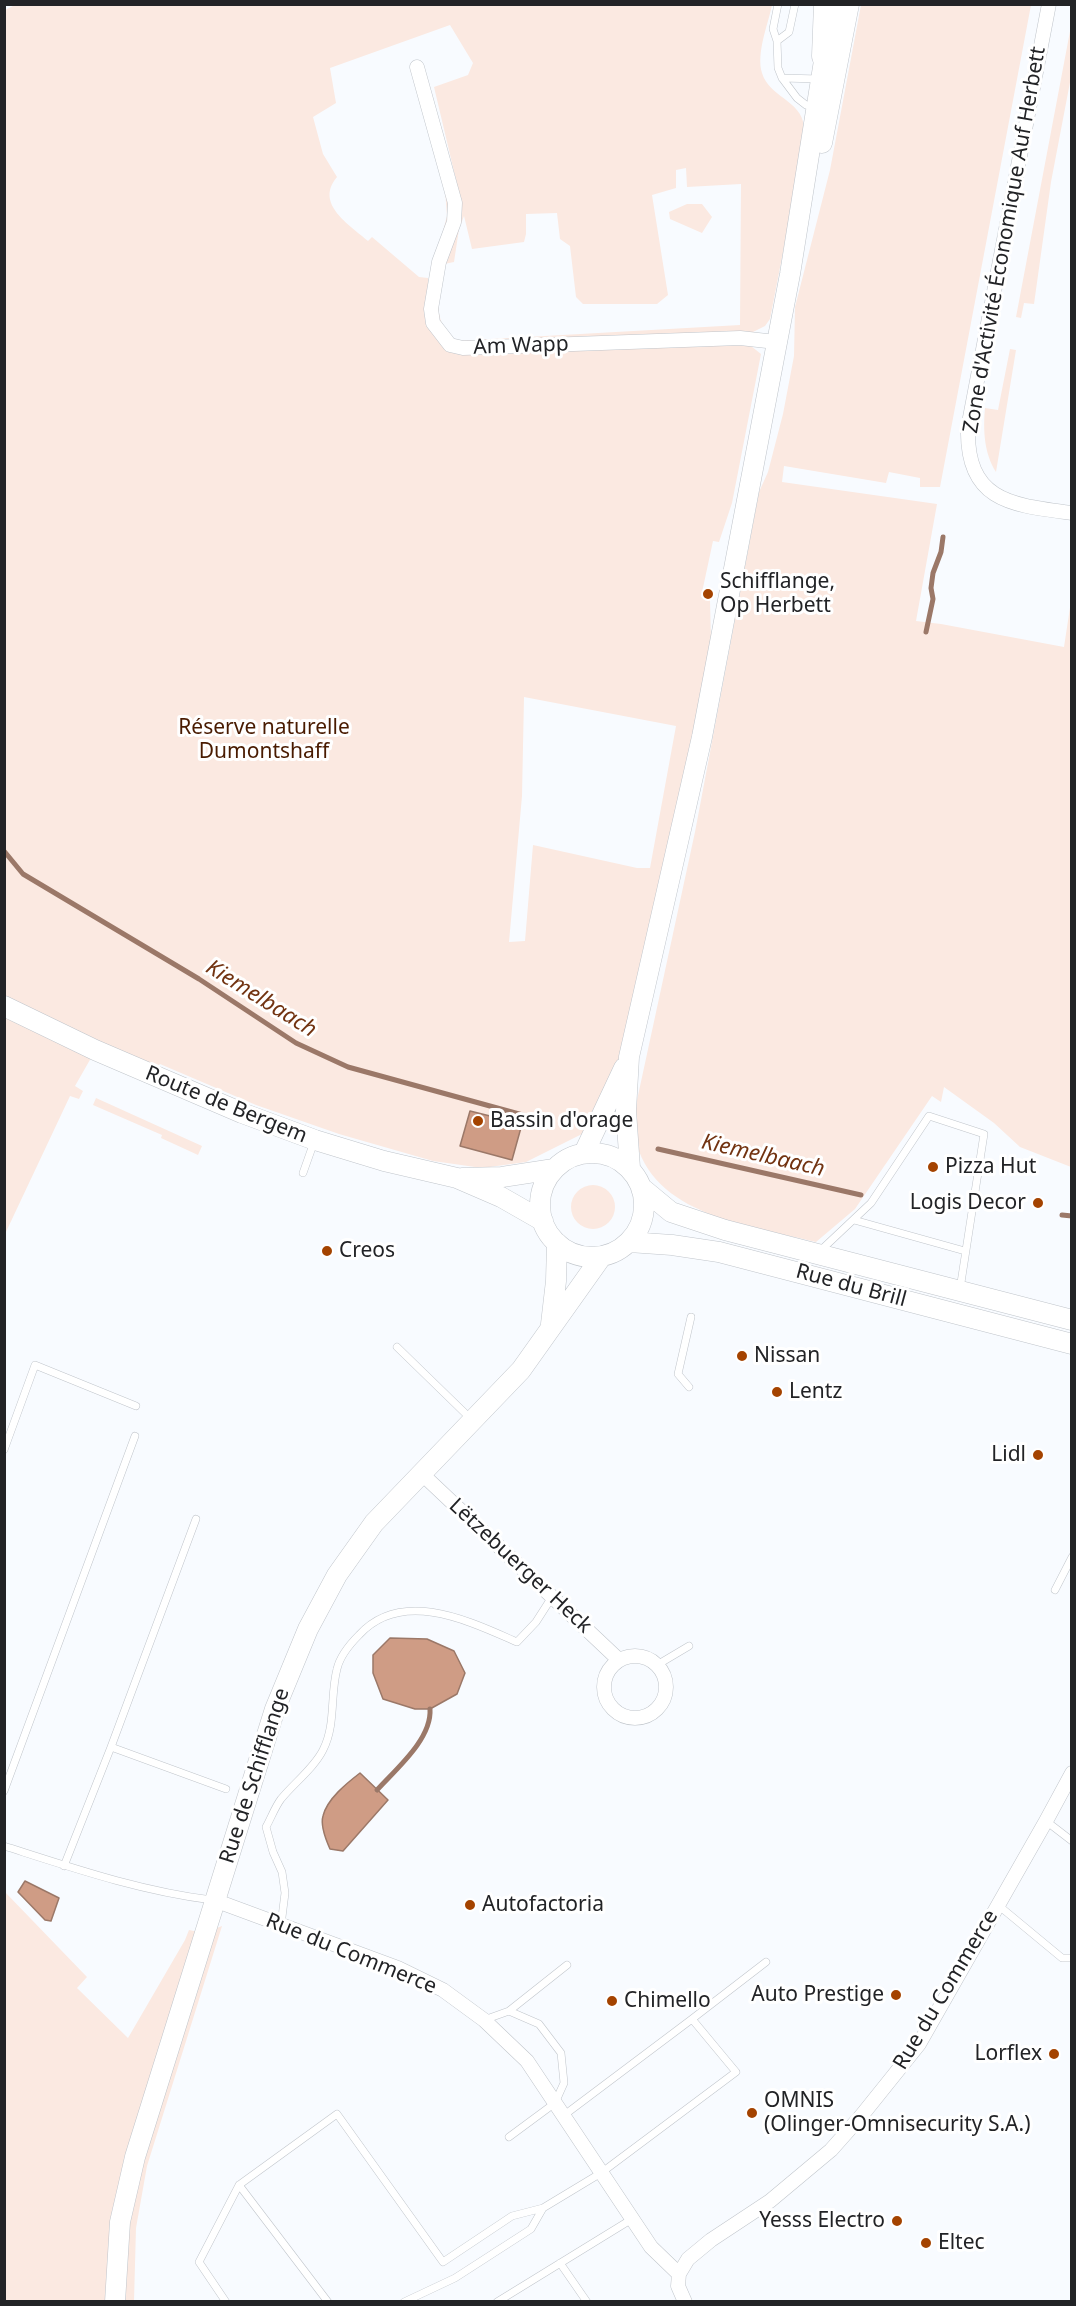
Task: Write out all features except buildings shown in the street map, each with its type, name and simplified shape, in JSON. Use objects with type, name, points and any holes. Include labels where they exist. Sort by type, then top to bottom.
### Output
[{"type":"highway","points":[[823,67],[827,4]]},
{"type":"main road","points":[[790,274],[834,4]]},
{"type":"main road","points":[[630,1168],[626,1111],[629,1057],[702,737],[776,342],[790,274],[830,112],[849,4]]},
{"type":"main road","name":"Route de Bergem","points":[[4,1006],[160,1079],[242,1113],[315,1140],[384,1161],[457,1178],[501,1197],[543,1221]]},
{"type":"main road","points":[[584,1154],[629,1057]]},
{"type":"main road","points":[[600,1153],[616,1158],[630,1168],[642,1188],[644,1202],[643,1217],[638,1230],[628,1242],[616,1251],[602,1256],[586,1256],[570,1252],[557,1243],[543,1221],[540,1207],[546,1180],[554,1169],[568,1159],[584,1154],[600,1153]]},
{"type":"main road","name":"Route de Bergem","points":[[457,1178],[502,1177],[554,1169]]},
{"type":"main road","name":"Rue du Brill","points":[[642,1188],[671,1212],[725,1230],[1071,1320]]},
{"type":"main road","name":"Rue du Brill","points":[[628,1242],[672,1245],[719,1252],[1071,1344]]},
{"type":"main road","name":"Rue de Schifflange","points":[[551,1326],[557,1243]]},
{"type":"main road","name":"Rue de Schifflange","points":[[115,2301],[120,2222],[135,2157],[275,1709],[308,1629],[337,1575],[374,1523],[521,1370],[602,1256]]},
{"type":"street","name":"Zone d'Activité Économique Auf Herbett","points":[[1049,4],[970,417],[968,447],[972,466],[981,483],[997,496],[1015,504],[1071,513]]},
{"type":"street","name":"Am Wapp","points":[[417,67],[455,203],[454,222],[439,262],[431,309],[433,323],[450,345],[463,348],[740,338],[776,342]]},
{"type":"street","name":"Lëtzebuerger Heck","points":[[421,1473],[619,1660]]},
{"type":"street","points":[[629,1656],[649,1659],[657,1665],[666,1682],[663,1700],[650,1715],[629,1718],[618,1714],[610,1707],[603,1687],[610,1667],[629,1656]]},
{"type":"street","name":"Rue du Commerce","points":[[214,1900],[398,1968],[443,1990],[484,2020],[527,2061],[651,2247],[679,2274],[688,2259],[711,2240],[770,2201],[831,2150],[918,2044],[1046,1821],[1071,1773]]},
{"type":"street","points":[[679,2274],[678,2286],[686,2301]]},
{"type":"lane","points":[[778,4],[773,29],[782,78],[797,98],[806,105],[816,108]]},
{"type":"lane","points":[[777,41],[789,32],[795,4]]},
{"type":"lane","points":[[782,78],[823,67]]},
{"type":"lane","points":[[817,1254],[871,1203],[929,1116],[984,1134],[960,1291]]},
{"type":"lane","points":[[303,1173],[315,1140]]},
{"type":"lane","points":[[854,1220],[965,1251]]},
{"type":"lane","points":[[689,1387],[678,1374],[691,1317]]},
{"type":"lane","points":[[397,1347],[472,1420]]},
{"type":"lane","points":[[4,1450],[35,1365],[136,1406]]},
{"type":"lane","points":[[4,1791],[8,1771],[135,1436]]},
{"type":"lane","points":[[64,1866],[196,1519]]},
{"type":"lane","points":[[1055,1590],[1071,1557]]},
{"type":"lane","points":[[281,1924],[285,1893],[282,1872],[266,1827],[280,1801],[323,1751],[330,1730],[337,1667],[348,1646],[368,1626],[394,1613],[421,1610],[464,1620],[517,1642],[536,1622],[552,1597]]},
{"type":"lane","points":[[657,1665],[689,1646]]},
{"type":"lane","points":[[111,1747],[226,1789]]},
{"type":"lane","points":[[1046,1821],[1071,1841]]},
{"type":"lane","points":[[4,1846],[64,1866],[174,1895],[214,1900]]},
{"type":"lane","points":[[998,1905],[1062,1958],[1071,1958]]},
{"type":"lane","points":[[563,2116],[766,1962]]},
{"type":"lane","points":[[484,2020],[509,2011],[567,1965]]},
{"type":"lane","points":[[509,2011],[539,2024],[561,2053],[564,2083],[555,2103],[509,2137]]},
{"type":"lane","points":[[226,2301],[199,2262],[239,2185],[337,2114],[443,2262],[512,2216],[543,2208],[602,2173],[736,2072],[692,2019]]},
{"type":"lane","points":[[239,2185],[328,2301]]},
{"type":"lane","points":[[404,2301],[456,2278],[531,2229],[543,2208]]},
{"type":"lane","points":[[497,2301],[632,2219]]},
{"type":"lane","points":[[560,2263],[588,2301]]},
{"type":"green space","name":"Réserve naturelle Dumontshaff","points":[[17,4],[772,5],[761,48],[762,73],[771,88],[791,104],[802,117],[803,149],[770,319],[765,326],[741,338],[761,354],[732,503],[719,542],[713,541],[701,597],[710,600],[712,683],[629,1057],[606,1106],[582,1134],[526,1162],[482,1168],[433,1161],[339,1134],[256,1105],[160,1064],[149,1075],[95,1051],[75,1086],[83,1091],[79,1099],[70,1096],[5,1234],[5,10]],"holes":[[[450,25],[473,63],[468,75],[434,87],[457,184],[445,189],[447,216],[429,284],[428,278],[419,277],[372,237],[368,241],[337,213],[330,196],[331,187],[337,177],[323,154],[313,117],[336,103],[330,68]],[[686,168],[687,187],[741,184],[740,325],[456,341],[448,333],[439,315],[440,285],[444,264],[454,262],[459,229],[464,216],[472,249],[524,242],[526,214],[557,213],[560,239],[570,246],[576,297],[583,304],[657,304],[668,295],[652,195],[676,188],[676,170]],[[524,697],[676,726],[650,868],[637,868],[533,845],[525,941],[509,942],[522,796]]]},
{"type":"green space","points":[[861,5],[1031,5],[940,487],[920,487],[920,478],[889,472],[886,483],[784,466],[782,482],[937,504],[916,621],[1064,647],[1071,601],[1071,1167],[1020,1147],[994,1123],[944,1087],[941,1102],[932,1096],[855,1209],[816,1242],[735,1223],[682,1201],[661,1184],[645,1164],[635,1137],[634,1114],[695,832],[759,492],[768,472],[783,414],[794,356],[795,307],[830,170]]},
{"type":"green space","points":[[1071,26],[1071,77],[1051,182],[1034,304],[1024,303],[1021,318],[1016,317]]},
{"type":"green space","points":[[687,204],[702,204],[712,217],[702,233],[670,219],[669,212]]},
{"type":"green space","points":[[1010,349],[1016,350],[996,472],[985,441],[985,408],[998,410]]},
{"type":"green space","points":[[96,1098],[202,1146],[198,1155],[161,1138],[162,1135],[93,1105]]},
{"type":"green space","points":[[593,1185],[608,1192],[615,1207],[608,1222],[593,1229],[578,1222],[571,1207],[578,1192]]},
{"type":"green space","points":[[4,1891],[87,1977],[77,1988],[128,2038],[189,1930],[204,1933],[222,1926],[147,2166],[136,2228],[134,2301],[5,2301]]},
{"type":"shaded area","points":[[470,1111],[522,1124],[512,1160],[460,1146]]},
{"type":"shaded area","points":[[390,1638],[427,1639],[454,1651],[465,1673],[457,1694],[430,1709],[415,1709],[383,1699],[373,1673],[373,1655]]},
{"type":"shaded area","points":[[360,1773],[388,1800],[343,1851],[330,1849],[322,1824],[325,1810],[338,1792]]},
{"type":"shaded area","points":[[25,1881],[59,1898],[51,1921],[45,1920],[18,1892]]},
{"type":"waterway","points":[[926,632],[933,599],[931,588],[933,573],[941,552],[943,537]]},
{"type":"waterway","name":"Kiemelbaach","points":[[4,851],[23,874],[199,979],[296,1043],[348,1067],[530,1117]]},
{"type":"waterway","name":"Kiemelbaach","points":[[658,1149],[861,1195]]},
{"type":"waterway","name":"Kiemelbaach","points":[[985,1205],[998,1205]]},
{"type":"waterway","name":"Kiemelbaach","points":[[1062,1215],[1072,1216]]},
{"type":"waterway","points":[[377,1790],[419,1742],[429,1720],[430,1709]]},
{"type":"place","name":"Schifflange, Op Herbett","points":[[708,594]]},
{"type":"place","name":"Bassin d'orage","points":[[478,1121]]},
{"type":"place","name":"Pizza Hut","points":[[933,1167]]},
{"type":"place","name":"Logis Decor","points":[[1038,1203]]},
{"type":"place","name":"Creos","points":[[327,1251]]},
{"type":"place","name":"Nissan","points":[[742,1356]]},
{"type":"place","name":"Lentz","points":[[777,1392]]},
{"type":"place","name":"Lidl","points":[[1038,1455]]},
{"type":"place","name":"Autofactoria","points":[[470,1905]]},
{"type":"place","name":"Auto Prestige","points":[[896,1995]]},
{"type":"place","name":"Chimello","points":[[612,2001]]},
{"type":"place","name":"Lorflex","points":[[1054,2054]]},
{"type":"place","name":"OMNIS (Olinger-Omnisecurity S.A.)","points":[[752,2113]]},
{"type":"place","name":"Yesss Electro","points":[[897,2221]]},
{"type":"place","name":"Eltec","points":[[926,2243]]}]
